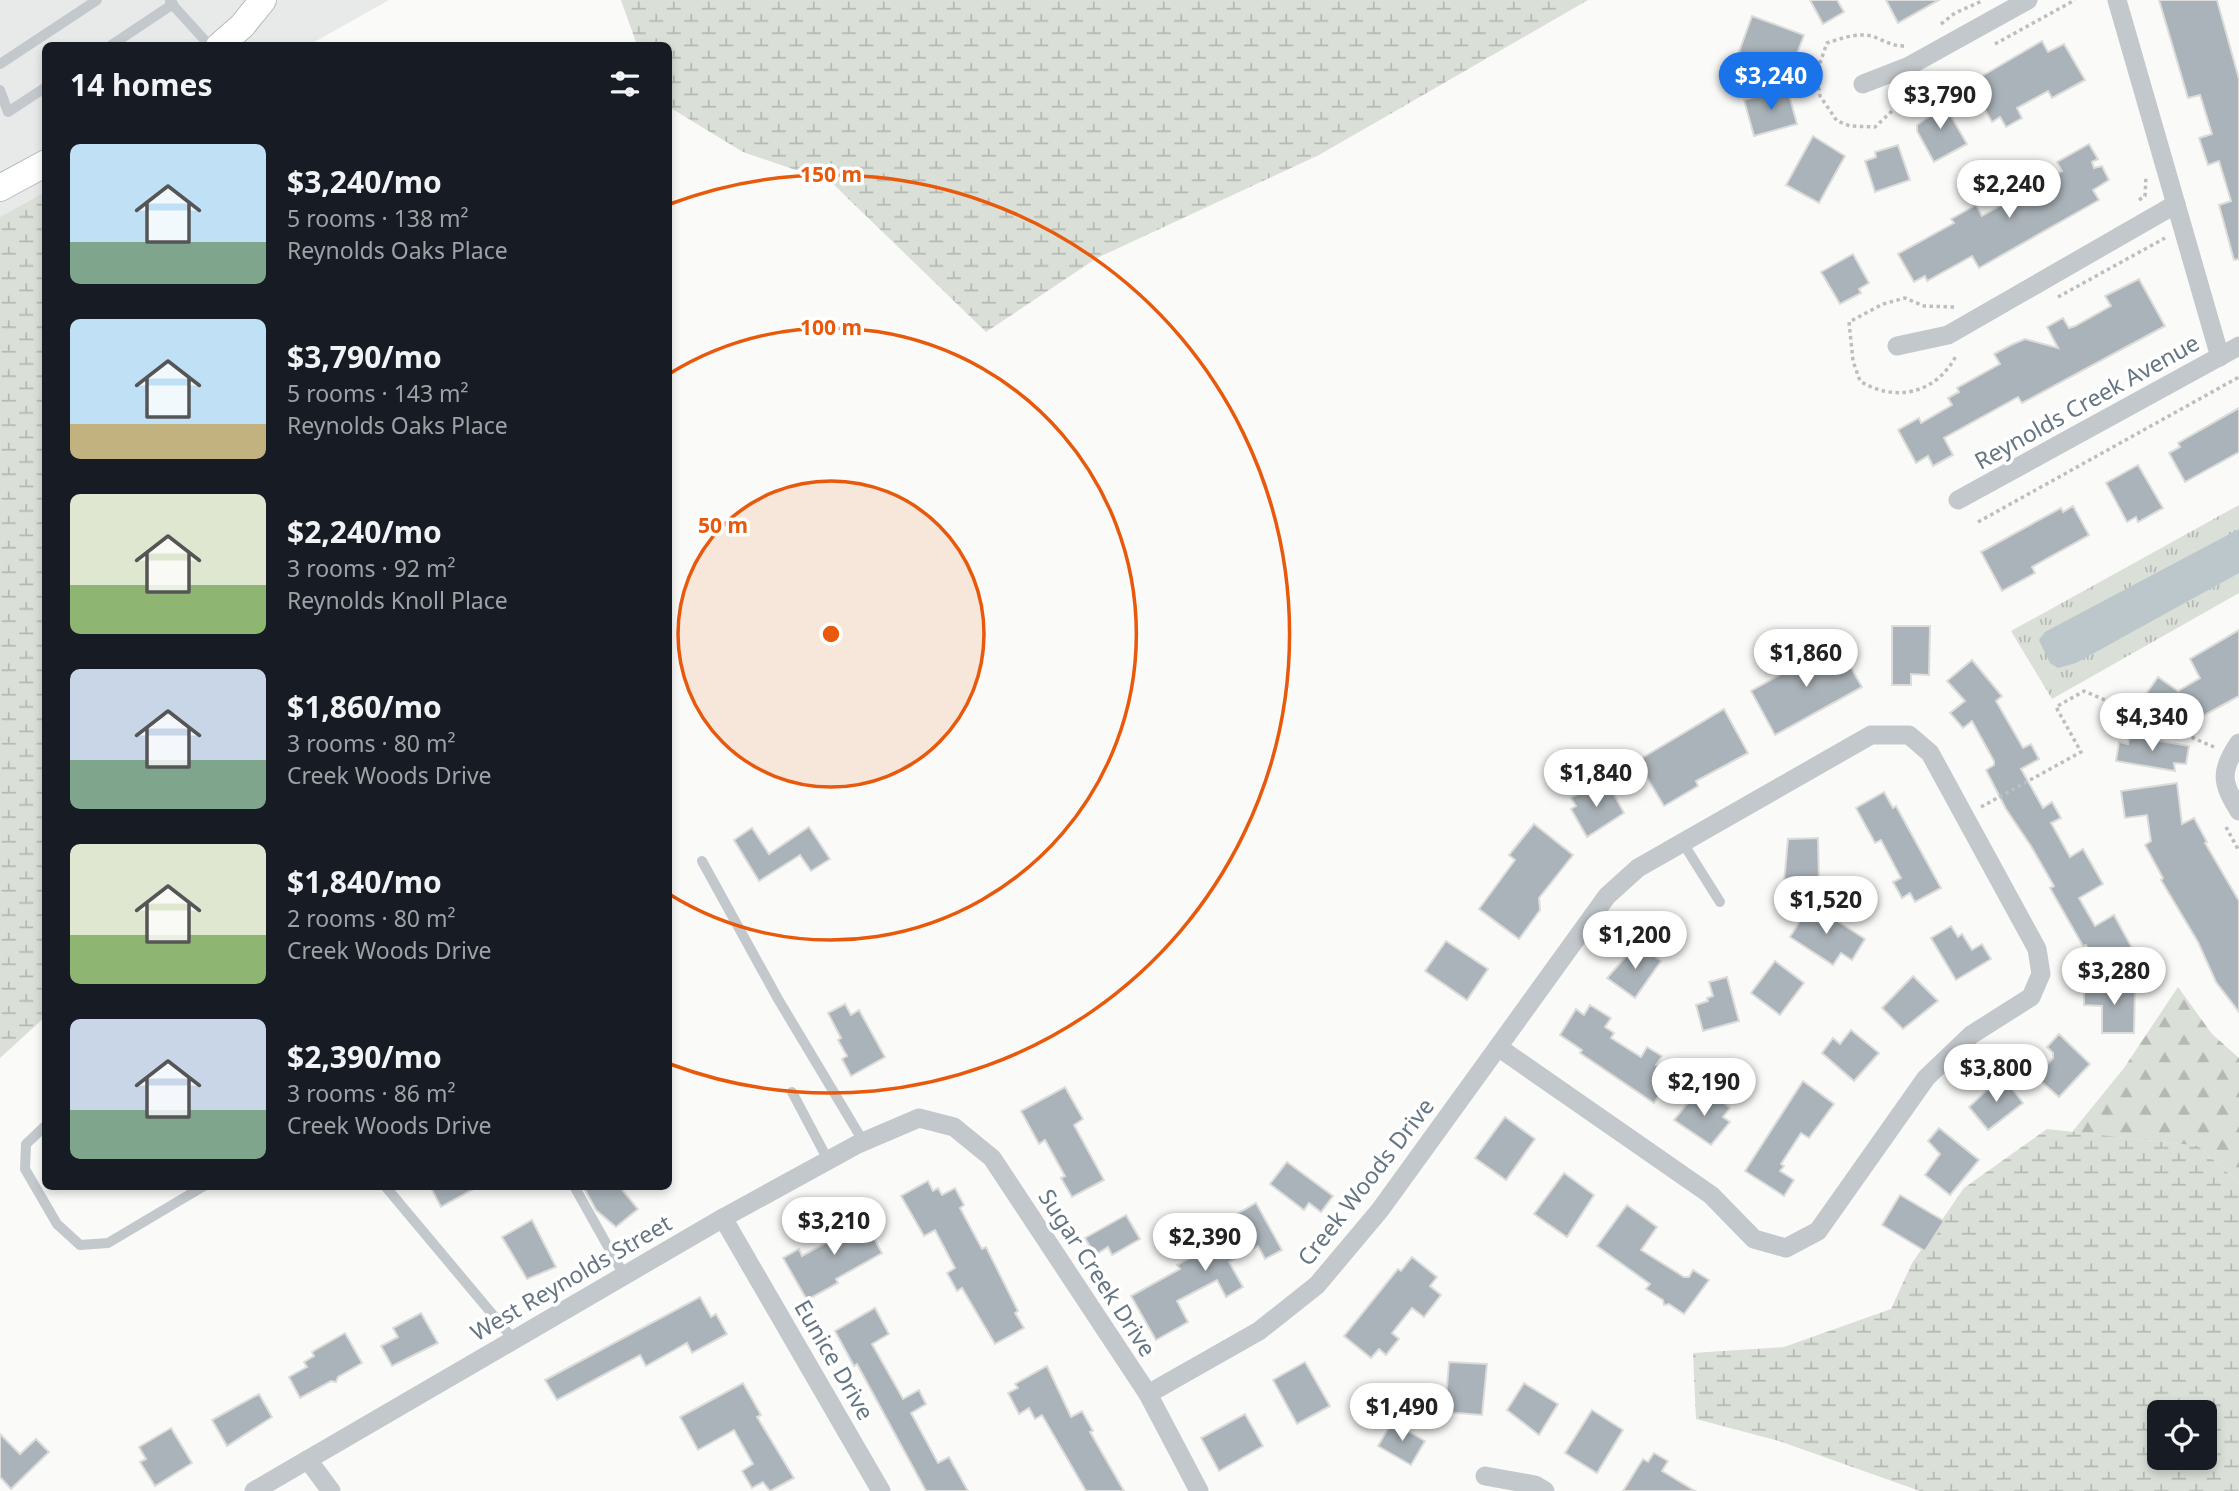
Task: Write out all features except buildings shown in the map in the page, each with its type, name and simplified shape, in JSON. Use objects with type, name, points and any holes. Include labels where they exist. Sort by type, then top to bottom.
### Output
[{"type":"main road","points":[[224,42],[242,26],[263,0]]},
{"type":"main road","points":[[0,188],[42,165]]},
{"type":"street","points":[[1863,84],[1909,66],[2028,0]]},
{"type":"street","points":[[2117,0],[2220,356]]},
{"type":"street","points":[[1897,346],[1948,335],[2176,204]]},
{"type":"street","name":"Reynolds Creek Avenue","points":[[1958,500],[2239,346]]},
{"type":"street","name":"Creek Woods Drive","points":[[1148,1394],[1259,1331],[1317,1285],[1380,1210],[1607,896],[1638,868],[1871,735],[1909,736],[1930,753],[2037,949],[2041,974],[2031,997],[1971,1035],[1926,1078],[1818,1231],[1786,1248],[1754,1239],[1711,1195],[1498,1047]]},
{"type":"street","points":[[2239,743],[2228,758],[2224,786],[2239,811]]},
{"type":"street","name":"West Reynolds Street","points":[[254,1491],[723,1217],[863,1141],[919,1118]]},
{"type":"street","name":"Sugar Creek Drive","points":[[919,1118],[954,1127],[992,1158],[1148,1394],[1199,1491]]},
{"type":"street","name":"Eunice Drive","points":[[723,1217],[881,1491]]},
{"type":"street","points":[[308,1460],[331,1491]]},
{"type":"street","points":[[1485,1476],[1535,1485],[1545,1491]]},
{"type":"lane","points":[[0,64],[97,0]]},
{"type":"lane","points":[[115,42],[170,2],[206,42]]},
{"type":"lane","points":[[0,90],[8,112],[42,90]]},
{"type":"lane","points":[[1683,843],[1720,902]]},
{"type":"lane","points":[[702,861],[789,1018],[863,1141]]},
{"type":"lane","points":[[792,1092],[828,1160]]},
{"type":"lane","points":[[42,1129],[26,1143],[25,1169],[57,1224],[80,1245],[108,1243],[197,1190]]},
{"type":"lane","points":[[389,1190],[514,1340]]},
{"type":"lane","points":[[576,1190],[624,1275]]},
{"type":"path","points":[[1994,44],[2074,0]]},
{"type":"path","points":[[1883,123],[1924,81]]},
{"type":"path","points":[[2133,205],[2145,196],[2145,170]]},
{"type":"path","points":[[2056,298],[2165,239]]},
{"type":"path","points":[[1959,352],[1951,367],[1936,381],[1917,391],[1878,392],[1860,381],[1853,361],[1849,322],[1882,304],[1905,298],[1924,306],[1953,308],[1965,301]]},
{"type":"path","points":[[1978,522],[2239,377]]},
{"type":"path","points":[[1973,811],[2081,752],[2056,707],[2084,691],[2214,747]]},
{"type":"shaded area","points":[[0,0],[248,0],[234,18],[204,42],[42,42],[42,152],[0,175]]},
{"type":"shaded area","points":[[278,0],[389,0],[314,42],[241,42]]},
{"type":"shaded area","points":[[42,179],[42,194],[0,217],[0,202]]},
{"type":"shaded area","points":[[2239,529],[2239,573],[2076,663],[2058,668],[2050,663],[2039,640],[2045,632]]},
{"type":"green space","points":[[621,0],[1588,0],[1319,155],[1097,258],[986,332],[831,182],[743,152],[672,109],[672,42],[636,42]]},
{"type":"green space","points":[[42,194],[42,1020],[0,1058],[0,217]]},
{"type":"green space","points":[[2239,505],[2239,593],[2052,699],[2011,631]]},
{"type":"green space","points":[[2178,987],[2212,1034],[2239,1058],[2239,1183],[2198,1146],[2072,1132],[2124,1068]]},
{"type":"green space","points":[[2047,1129],[2198,1146],[2239,1183],[2239,1491],[1920,1491],[1779,1441],[1696,1419],[1693,1353],[1784,1347],[1891,1309],[1912,1263],[1964,1188]]}]
